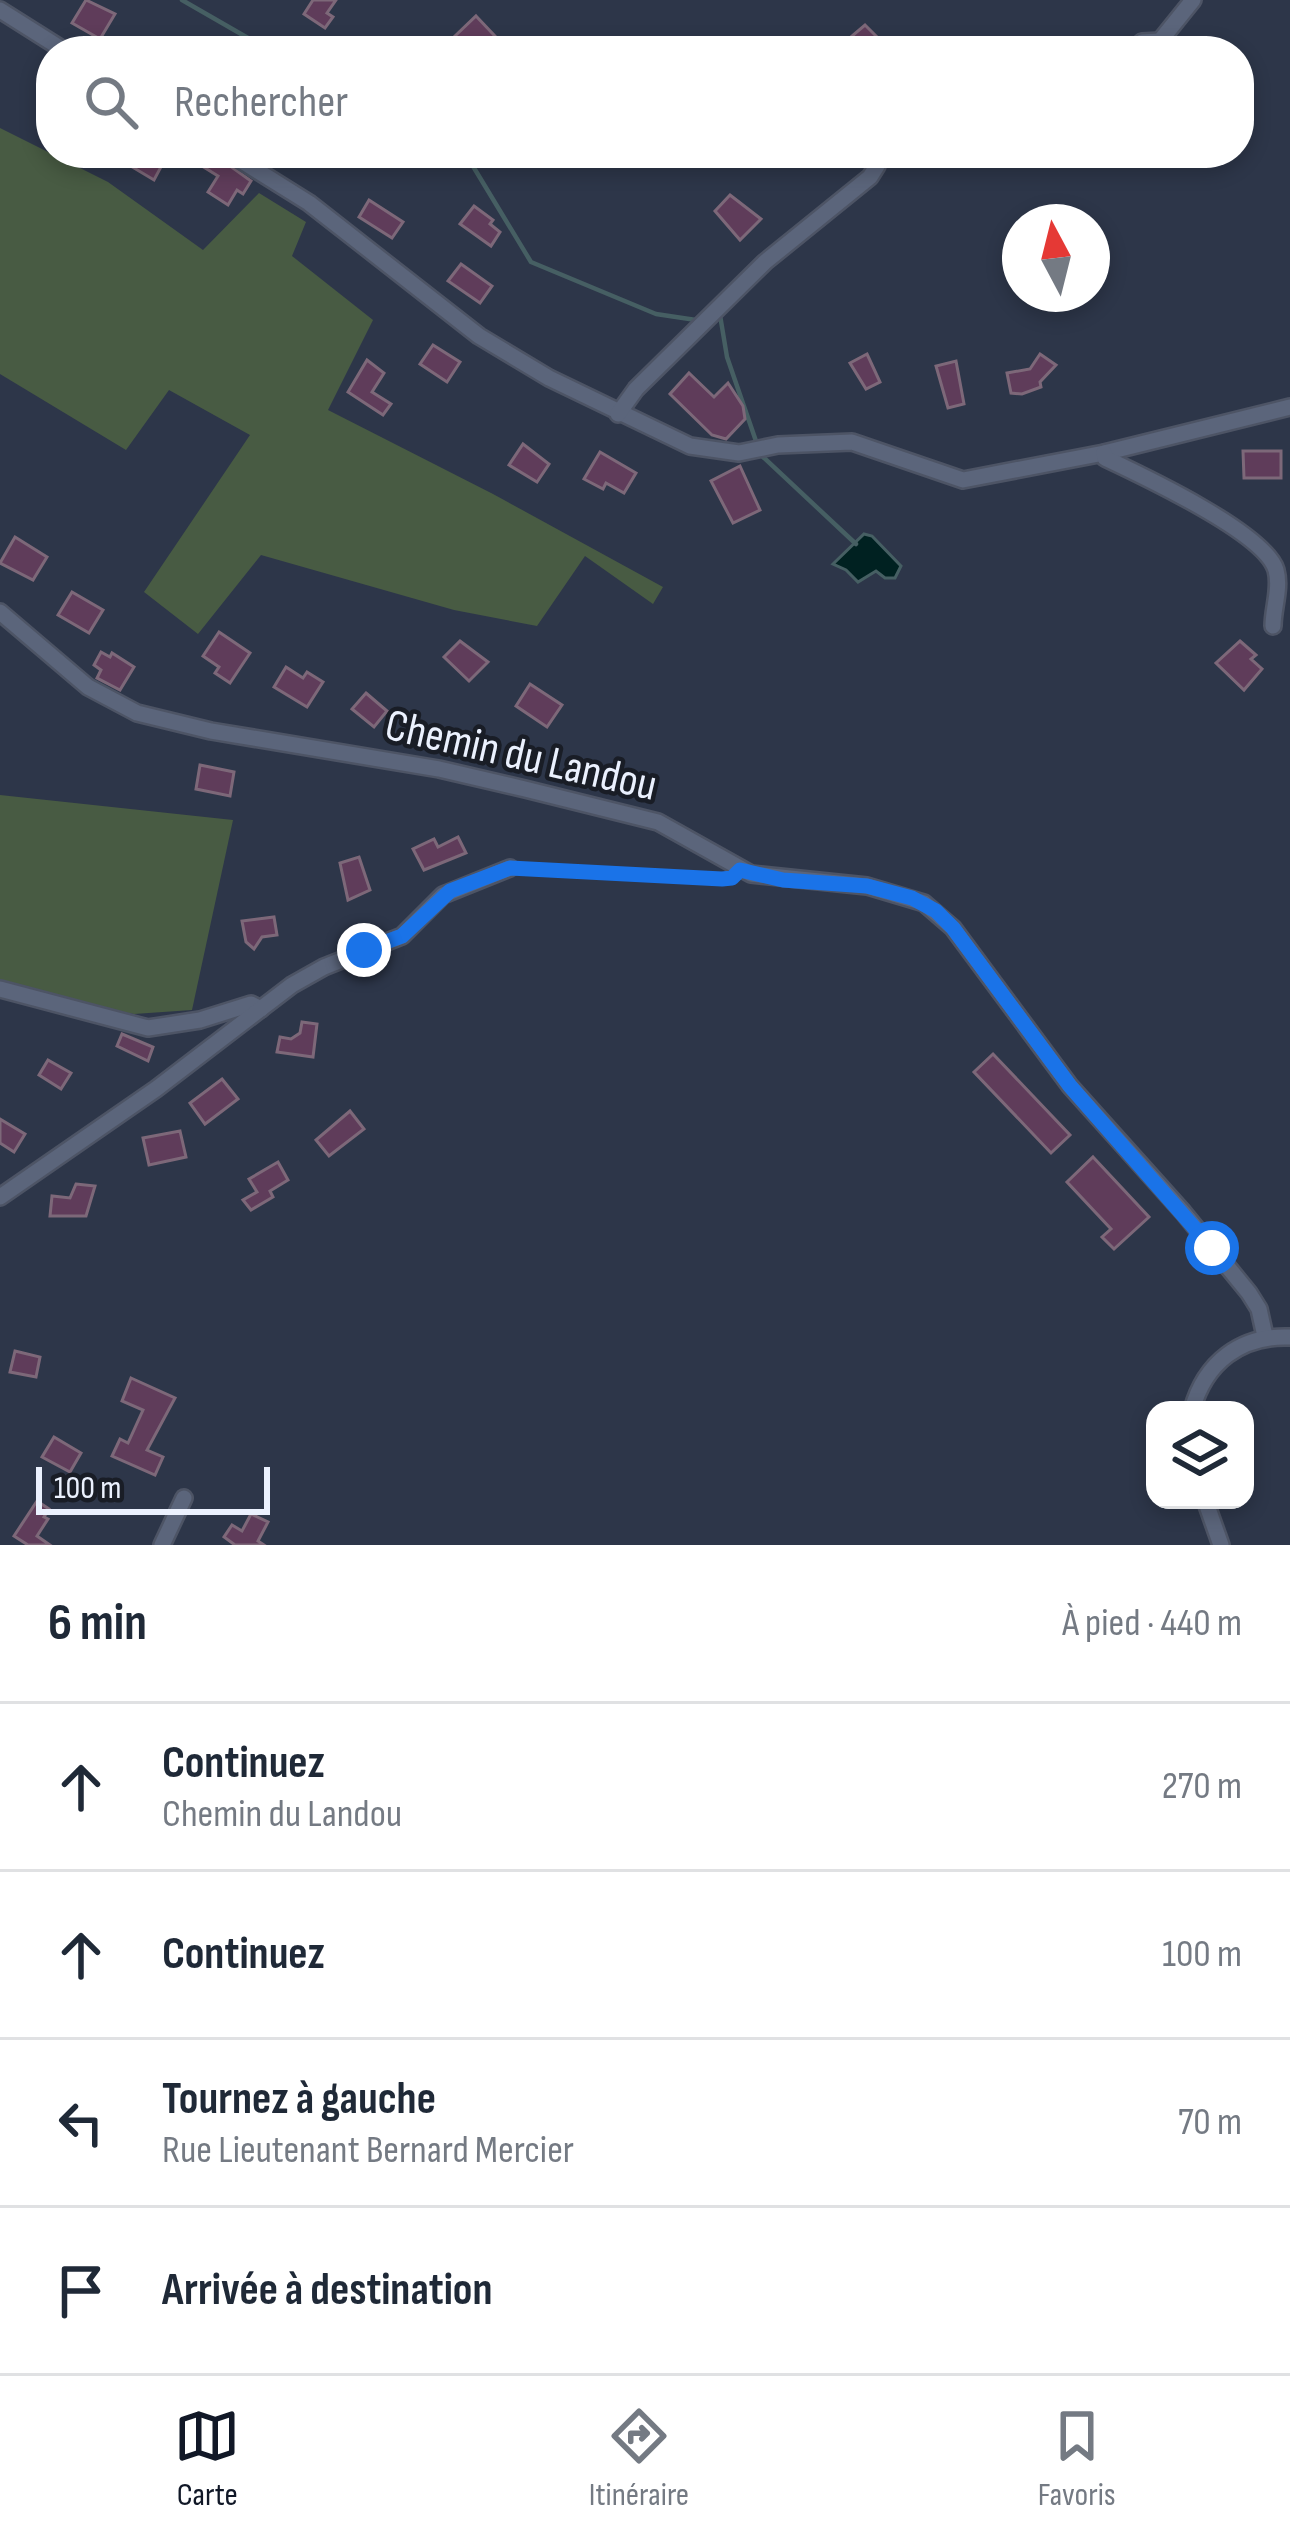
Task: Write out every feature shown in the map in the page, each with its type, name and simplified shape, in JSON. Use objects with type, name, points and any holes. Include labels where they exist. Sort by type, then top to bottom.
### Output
[{"type":"street","points":[[11,0],[0,11],[41,36]]},
{"type":"street","points":[[1163,36],[1193,0]]},
{"type":"street","points":[[253,168],[309,203],[479,336],[618,414],[690,446],[739,453],[778,445],[852,442],[963,480],[1104,453],[1290,407]]},
{"type":"street","points":[[618,414],[636,389],[765,262],[871,178],[877,168]]},
{"type":"street","points":[[1104,453],[1105,458],[1192,502],[1265,554],[1277,578],[1273,626]]},
{"type":"street","name":"Chemin du Landou","points":[[0,612],[88,687],[137,713],[211,731],[439,769],[642,818],[689,837],[740,870],[783,880],[882,889],[924,904],[945,918],[1070,1086],[1183,1211],[1249,1293],[1259,1309],[1264,1336]]},
{"type":"street","points":[[0,1197],[324,967],[402,936],[450,891],[510,868]]},
{"type":"street","points":[[0,989],[148,1028],[200,1020],[251,1004],[261,1010]]},
{"type":"street","points":[[1195,1401],[1216,1364],[1238,1347],[1264,1336],[1290,1337]]},
{"type":"street","points":[[161,1545],[184,1498]]},
{"type":"street","points":[[1208,1509],[1221,1545]]},
{"type":"path","points":[[510,868],[722,879],[740,870]]},
{"type":"shaded area","points":[[0,128],[36,146],[36,168],[80,168],[108,182],[203,250],[259,193],[306,222],[292,256],[373,320],[328,410],[663,587],[653,604],[585,556],[537,626],[454,610],[261,555],[198,634],[144,592],[250,435],[169,390],[126,450],[0,374]]},
{"type":"shaded area","points":[[864,534],[872,536],[901,566],[895,578],[876,571],[858,582],[833,564]]},
{"type":"shaded area","points":[[0,795],[233,820],[192,1010],[134,1014],[0,989]]},
{"type":"building","points":[[86,0],[115,14],[102,36],[72,23]]},
{"type":"building","points":[[313,0],[336,0],[327,13],[333,17],[325,28],[304,14]]},
{"type":"building","points":[[476,16],[495,36],[455,36]]},
{"type":"building","points":[[865,25],[876,36],[852,36]]},
{"type":"building","points":[[134,168],[160,168],[154,180]]},
{"type":"building","points":[[205,168],[233,168],[251,181],[243,194],[237,190],[228,205],[208,192],[218,176]]},
{"type":"building","points":[[730,195],[761,219],[740,240],[715,211]]},
{"type":"building","points":[[369,200],[403,222],[392,238],[359,217]]},
{"type":"building","points":[[474,206],[500,232],[491,246],[460,224]]},
{"type":"building","points":[[461,264],[492,286],[480,303],[448,281]]},
{"type":"building","points":[[433,345],[460,362],[447,382],[420,364]]},
{"type":"building","points":[[867,354],[880,382],[866,389],[850,363]]},
{"type":"building","points":[[1040,354],[1056,365],[1040,382],[1041,387],[1011,393],[1007,373],[1030,369]]},
{"type":"building","points":[[367,360],[384,373],[372,392],[391,404],[383,415],[348,392]]},
{"type":"building","points":[[956,361],[964,404],[948,408],[936,366]]},
{"type":"building","points":[[689,373],[714,397],[728,383],[743,406],[745,419],[726,439],[712,435],[670,394]]},
{"type":"building","points":[[523,444],[549,464],[537,482],[509,465]]},
{"type":"building","points":[[1243,451],[1281,451],[1281,478],[1244,478]]},
{"type":"building","points":[[600,452],[636,473],[624,493],[584,479]]},
{"type":"building","points":[[740,466],[760,510],[733,523],[711,481]]},
{"type":"building","points":[[15,537],[47,557],[33,580],[0,563]]},
{"type":"building","points":[[72,592],[103,610],[89,633],[58,615]]},
{"type":"building","points":[[219,632],[250,653],[230,683],[203,656]]},
{"type":"building","points":[[460,641],[488,662],[469,681],[444,657]]},
{"type":"building","points":[[1240,641],[1256,655],[1251,659],[1262,669],[1244,690],[1216,663]]},
{"type":"building","points":[[101,652],[110,657],[112,653],[134,667],[120,690],[97,678],[101,670],[94,665]]},
{"type":"building","points":[[286,667],[303,678],[307,672],[323,682],[307,707],[274,687]]},
{"type":"building","points":[[530,684],[562,705],[547,727],[516,706]]},
{"type":"building","points":[[366,693],[387,711],[374,727],[352,709]]},
{"type":"building","points":[[200,765],[234,772],[230,796],[196,789]]},
{"type":"building","points":[[458,837],[466,853],[424,870],[413,849],[434,839],[438,847]]},
{"type":"building","points":[[359,857],[370,890],[348,900],[340,863]]},
{"type":"building","points":[[274,917],[277,935],[262,937],[254,949],[246,942],[242,921]]},
{"type":"building","points":[[302,1022],[317,1024],[313,1057],[277,1052],[280,1037],[291,1039],[300,1033]]},
{"type":"building","points":[[122,1034],[153,1047],[148,1061],[117,1046]]},
{"type":"building","points":[[993,1054],[1070,1135],[1051,1153],[974,1072]]},
{"type":"building","points":[[48,1060],[71,1073],[61,1089],[39,1075]]},
{"type":"building","points":[[222,1079],[238,1099],[205,1124],[190,1103]]},
{"type":"building","points":[[350,1111],[364,1129],[329,1156],[316,1140]]},
{"type":"building","points":[[0,1119],[25,1134],[14,1152],[0,1143]]},
{"type":"building","points":[[180,1131],[186,1157],[149,1165],[143,1138]]},
{"type":"building","points":[[1093,1157],[1149,1217],[1114,1249],[1102,1237],[1111,1229],[1067,1182]]},
{"type":"building","points":[[278,1162],[288,1180],[270,1191],[273,1197],[251,1210],[243,1200],[257,1192],[249,1179]]},
{"type":"building","points":[[76,1184],[95,1186],[86,1216],[50,1216],[52,1196],[70,1198]]},
{"type":"building","points":[[15,1351],[40,1357],[36,1377],[10,1372]]},
{"type":"building","points":[[131,1378],[175,1398],[147,1450],[163,1457],[155,1475],[112,1456],[120,1439],[128,1443],[143,1410],[122,1401]]},
{"type":"building","points":[[54,1437],[81,1453],[70,1472],[42,1457]]},
{"type":"building","points":[[37,1501],[49,1509],[37,1536],[50,1545],[28,1545],[14,1536]]},
{"type":"building","points":[[251,1514],[268,1522],[258,1541],[264,1545],[235,1545],[224,1537],[232,1525],[242,1531]]},
{"type":"waterway","points":[[182,0],[245,36]]},
{"type":"waterway","points":[[474,168],[531,262],[656,314],[696,320]]},
{"type":"waterway","points":[[720,315],[727,357],[757,444]]},
{"type":"waterway","points":[[762,456],[856,544]]},
{"type":"route","points":[[364,950],[402,936],[450,891],[515,867],[722,879],[740,870],[783,880],[867,886],[912,898],[945,918],[1070,1086],[1212,1248]]}]
